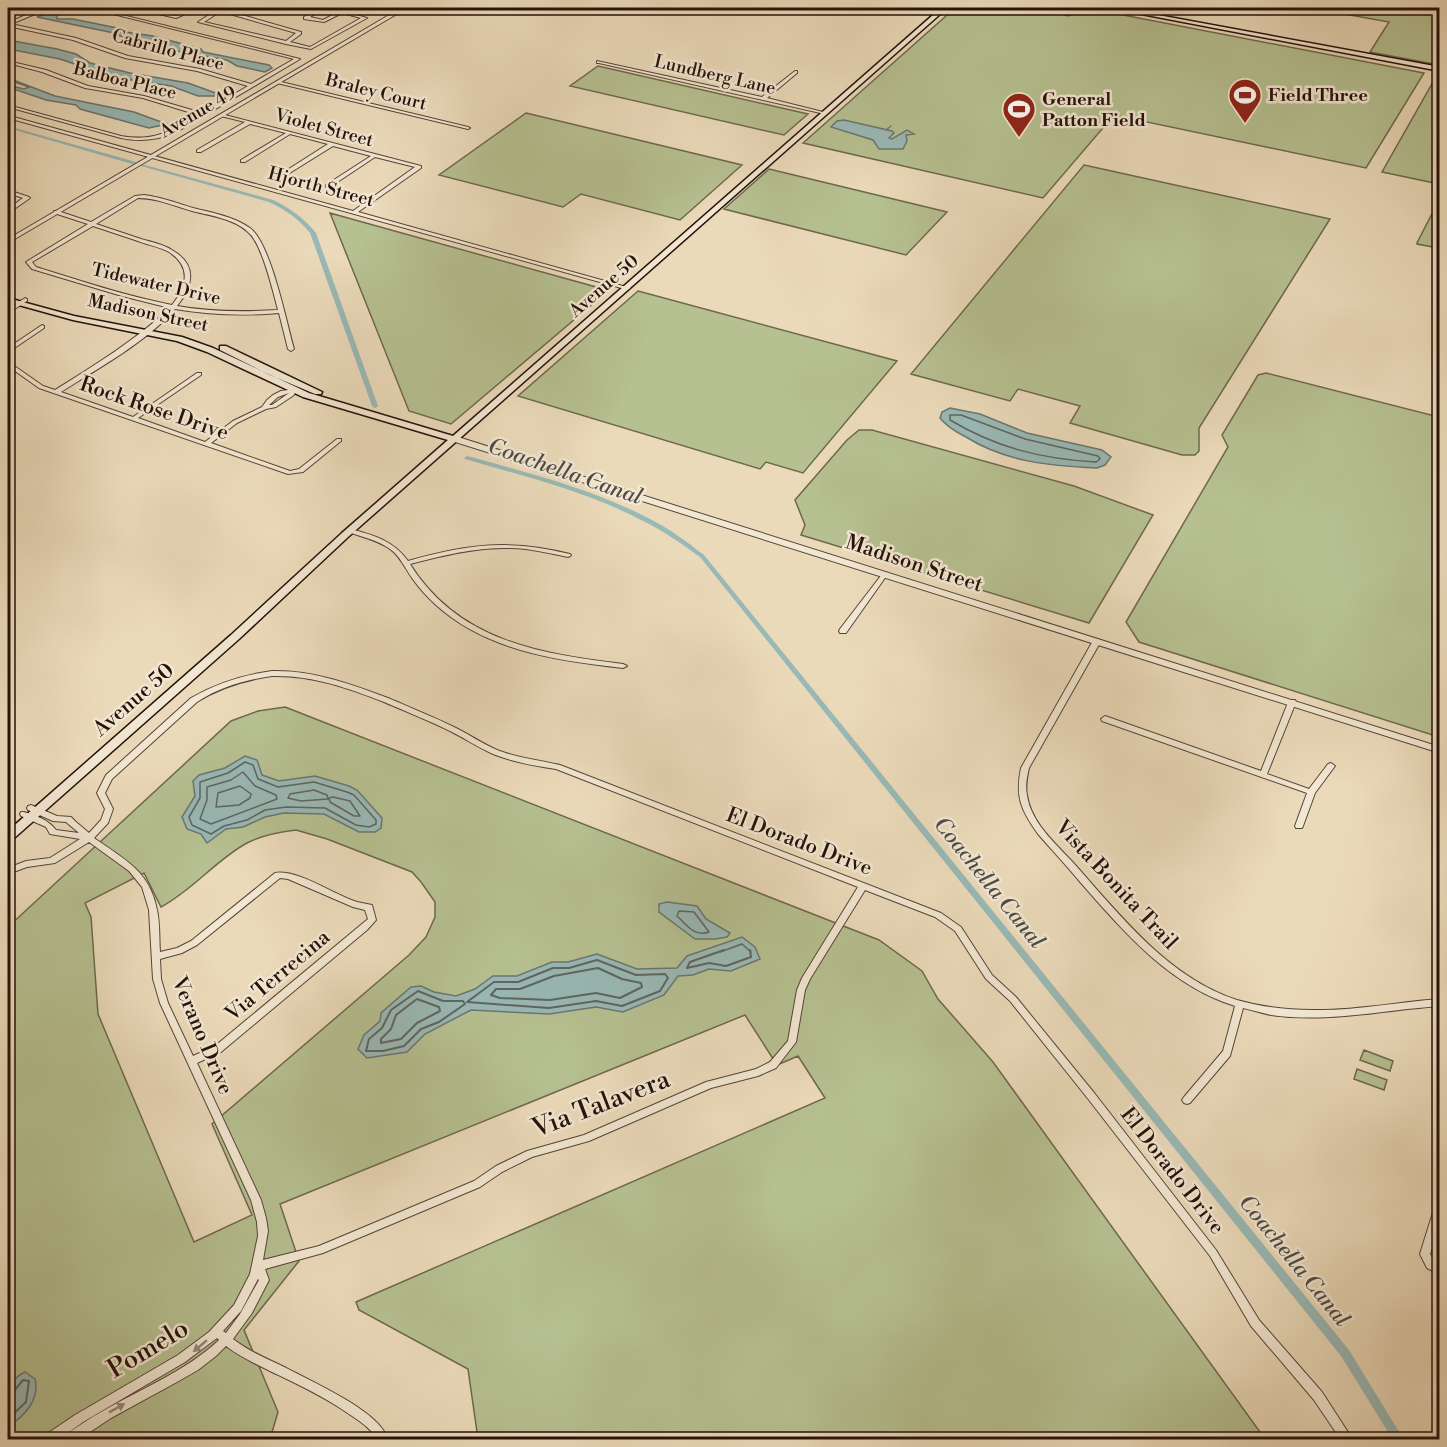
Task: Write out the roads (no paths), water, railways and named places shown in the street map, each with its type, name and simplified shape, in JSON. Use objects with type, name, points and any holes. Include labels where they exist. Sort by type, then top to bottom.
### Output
[{"type":"main road","name":"Avenue 50","points":[[8,829],[31,812],[944,8]]},
{"type":"main road","points":[[1113,8],[1440,69]]},
{"type":"main road","name":"Madison Street","points":[[8,294],[22,302]]},
{"type":"main road","name":"Madison Street","points":[[8,300],[214,344],[273,374],[377,416]]},
{"type":"main road","name":"Madison Street","points":[[149,329],[202,346],[292,391],[455,439]]},
{"type":"main road","name":"Avenue 50","points":[[8,837],[31,812]]},
{"type":"street","points":[[8,24],[33,13],[75,8]]},
{"type":"street","points":[[8,106],[121,137],[147,140],[169,134],[298,57],[91,8]]},
{"type":"street","points":[[135,8],[178,17],[197,8]]},
{"type":"street","points":[[234,8],[222,10],[200,22],[311,48],[365,18],[343,11],[323,8],[306,18],[324,21],[343,11],[350,8]]},
{"type":"street","points":[[272,8],[289,8]]},
{"type":"street","points":[[381,8],[399,9]]},
{"type":"street","name":"Avenue 49","points":[[8,241],[399,9]]},
{"type":"street","points":[[222,10],[299,33],[286,43]]},
{"type":"street","name":"Cabrillo Place","points":[[8,24],[74,39],[127,57],[198,70],[252,86]]},
{"type":"street","name":"Balboa Place","points":[[8,62],[35,68],[87,87],[144,97],[202,115]]},
{"type":"street","name":"Lundberg Lane","points":[[599,62],[825,113]]},
{"type":"street","points":[[763,99],[795,72]]},
{"type":"street","name":"Braley Court","points":[[279,82],[468,128],[458,134]]},
{"type":"street","name":"Violet Street","points":[[223,115],[419,167],[354,212]]},
{"type":"street","name":"Hjorth Street","points":[[8,117],[627,288]]},
{"type":"street","points":[[199,152],[249,122]]},
{"type":"street","points":[[243,161],[290,132]]},
{"type":"street","points":[[286,173],[332,144]]},
{"type":"street","points":[[328,186],[375,155]]},
{"type":"street","points":[[8,192],[27,198],[8,211]]},
{"type":"street","points":[[89,225],[137,197],[149,197],[221,218],[253,234],[262,253],[291,349]]},
{"type":"street","points":[[54,214],[157,244],[179,258],[186,269],[188,278],[187,287],[174,305],[132,344],[56,392]]},
{"type":"street","name":"Tidewater Drive","points":[[89,225],[33,258],[30,265],[122,295],[174,305],[236,315],[280,310]]},
{"type":"street","points":[[8,311],[22,302]]},
{"type":"street","points":[[8,350],[42,327]]},
{"type":"street","name":"Rock Rose Drive","points":[[8,364],[41,387],[295,473],[339,440]]},
{"type":"street","points":[[133,419],[199,374]]},
{"type":"street","points":[[206,444],[235,422],[264,408],[274,406],[292,394],[292,391],[285,391],[264,408]]},
{"type":"street","points":[[276,397],[284,400]]},
{"type":"street","name":"Madison Street","points":[[455,439],[1440,750]]},
{"type":"street","points":[[350,531],[388,545],[407,563],[415,577],[439,604],[471,626],[493,637],[550,656],[623,666]]},
{"type":"street","points":[[407,563],[456,549],[483,546],[540,548],[568,555]]},
{"type":"street","points":[[843,631],[885,574]]},
{"type":"street","name":"Vista Bonita Trail","points":[[1097,641],[1025,768],[1021,782],[1021,798],[1028,814],[1045,836],[1138,942],[1166,967],[1186,979],[1240,1004],[1275,1012],[1311,1014],[1440,1002]]},
{"type":"street","name":"El Dorado Drive","points":[[8,871],[26,864],[52,861],[86,840],[105,821],[109,809],[102,793],[109,777],[194,700],[206,692],[242,680],[296,674],[317,677],[407,709],[503,755],[557,767],[911,903],[957,929],[989,977],[1013,999],[1206,1244],[1256,1323],[1318,1396],[1348,1440]]},
{"type":"street","points":[[1263,775],[1292,702]]},
{"type":"street","points":[[1105,719],[1311,792]]},
{"type":"street","points":[[1299,826],[1311,792],[1330,766]]},
{"type":"street","name":"Verano Drive","points":[[31,812],[49,825],[53,832],[86,840],[132,869],[146,886],[153,910],[157,979],[256,1200],[263,1233],[259,1266]]},
{"type":"street","name":"Verano Drive","points":[[31,812],[56,819],[68,819],[73,826],[84,831],[86,840]]},
{"type":"street","name":"Via Terrecina","points":[[157,956],[179,951],[194,944],[278,875],[289,876],[356,905],[369,907],[372,920],[364,928],[218,1049],[192,1061]]},
{"type":"street","name":"Via Talavera","points":[[259,1266],[320,1250],[477,1184],[499,1169],[530,1154],[586,1138],[710,1085],[758,1072],[773,1065],[792,1042],[801,990],[806,978],[863,886]]},
{"type":"street","points":[[1187,1100],[1227,1053],[1240,1004]]},
{"type":"street","points":[[1440,1206],[1425,1254],[1427,1259],[1440,1271]]},
{"type":"street","name":"Pomelo","points":[[48,1440],[100,1404],[172,1367],[217,1332],[234,1311],[259,1266]]},
{"type":"street","name":"Pomelo","points":[[68,1440],[105,1414],[178,1374],[227,1340],[242,1321],[264,1280],[259,1266]]},
{"type":"street","points":[[217,1332],[240,1351],[339,1400],[384,1439]]},
{"type":"water","points":[[50,13],[57,15],[57,19],[73,19],[117,28],[119,31],[153,36],[201,49],[203,52],[269,65],[272,68],[265,72],[237,66],[227,60],[160,48],[132,41],[114,33],[37,17]]},
{"type":"water","points":[[8,40],[57,49],[76,54],[90,63],[188,83],[224,96],[198,96],[171,86],[112,77],[60,59],[8,49],[8,44],[11,42]]},
{"type":"water","points":[[8,78],[55,96],[134,112],[167,124],[149,128],[80,109],[76,105],[46,100],[8,87],[8,85],[24,89],[29,87],[8,80]]},
{"type":"water","points":[[844,120],[892,131],[894,133],[889,138],[892,139],[907,130],[914,134],[906,135],[907,141],[903,149],[879,149],[873,140],[831,127],[837,121]]},
{"type":"water","points":[[950,408],[980,414],[1027,433],[1102,450],[1111,457],[1105,465],[1097,468],[1045,464],[1013,457],[981,445],[949,427],[940,418],[942,412]]},
{"type":"water","points":[[245,756],[257,760],[262,775],[279,781],[315,776],[357,790],[382,818],[381,828],[375,832],[359,832],[324,814],[284,813],[265,817],[243,827],[226,829],[207,843],[201,834],[187,829],[182,817],[195,796],[193,781],[199,775],[225,768]]},
{"type":"water","points":[[667,902],[697,906],[706,919],[730,933],[727,937],[695,939],[659,912],[659,904]]},
{"type":"water","points":[[742,937],[755,947],[760,959],[731,971],[709,969],[693,975],[678,976],[664,995],[623,1012],[596,1007],[549,1014],[471,1010],[425,1034],[407,1052],[367,1058],[358,1049],[364,1035],[380,1021],[381,1013],[411,987],[421,986],[434,992],[456,996],[475,989],[493,976],[517,976],[552,962],[568,962],[597,954],[637,969],[677,968],[687,956]]},
{"type":"water","points":[[25,1372],[35,1379],[33,1401],[20,1418],[8,1426],[7,1402],[10,1388],[18,1376]]},
{"type":"waterway","points":[[886,130],[891,126]]},
{"type":"waterway","name":"Coachella Canal","points":[[8,127],[134,163]]},
{"type":"waterway","name":"Coachella Canal","points":[[143,165],[271,201],[304,223],[313,233],[375,406]]},
{"type":"waterway","name":"Coachella Canal","points":[[467,458],[560,485],[620,507],[676,537],[702,556],[1345,1353],[1399,1440]]},
{"type":"place","name":"Field Three","points":[[1245,124]]},
{"type":"place","name":"General Patton Field","points":[[1019,138]]}]
